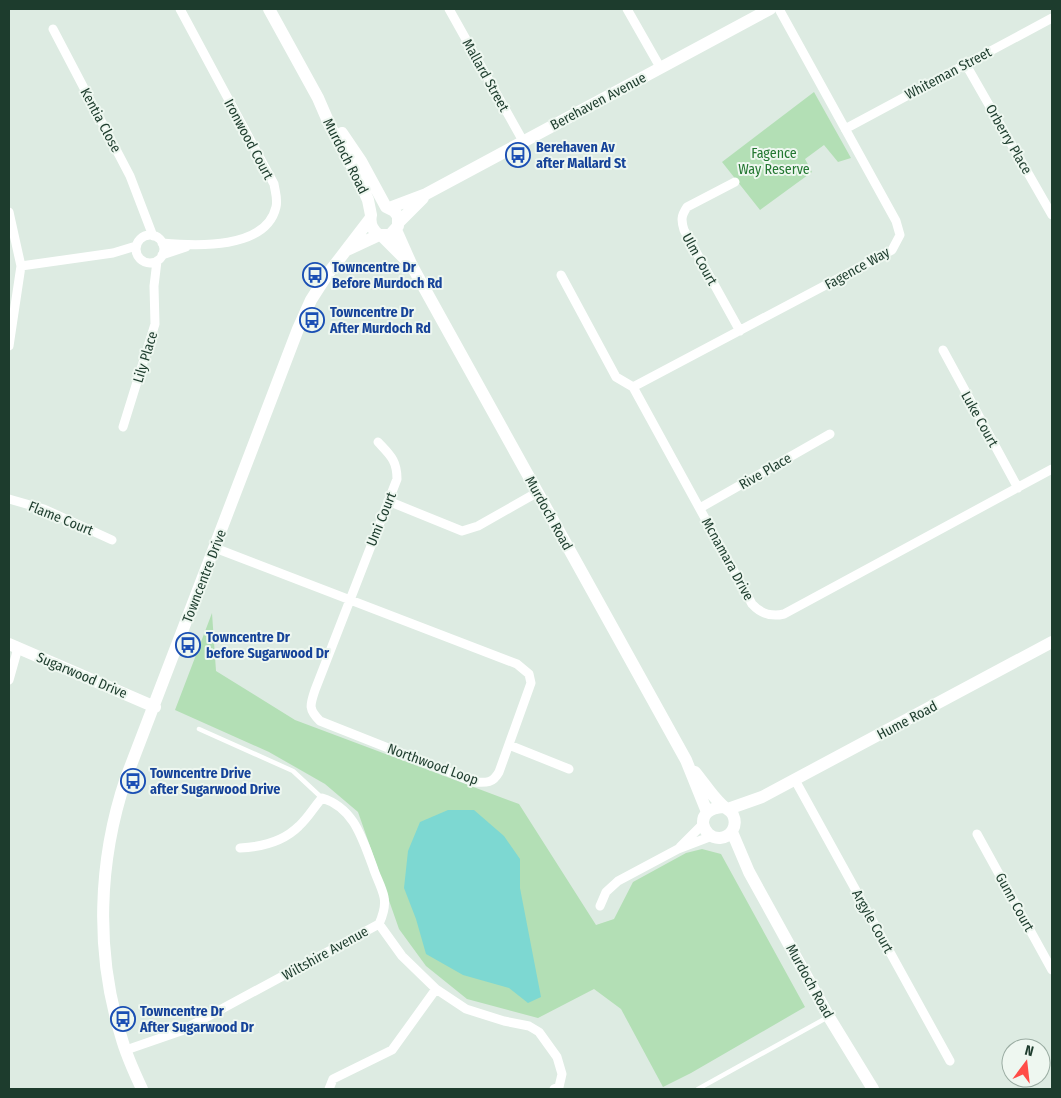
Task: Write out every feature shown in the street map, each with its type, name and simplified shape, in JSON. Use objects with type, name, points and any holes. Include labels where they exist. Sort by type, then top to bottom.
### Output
[{"type":"street","name":"Ironwood Court","points":[[162,244],[189,246],[235,241],[255,235],[267,224],[276,207],[274,184],[180,9]]},
{"type":"street","name":"Murdoch Road","points":[[269,9],[318,98],[356,154],[387,207]]},
{"type":"street","name":"Mallard Street","points":[[449,9],[523,142]]},
{"type":"street","points":[[627,9],[660,68]]},
{"type":"street","name":"Berehaven Avenue","points":[[387,207],[426,194],[770,9]]},
{"type":"street","name":"Fagence Way","points":[[633,387],[892,250],[900,235],[896,221],[779,9]]},
{"type":"street","name":"Whiteman Street","points":[[845,129],[1052,18]]},
{"type":"street","name":"Kentia Close","points":[[53,29],[130,176],[154,236]]},
{"type":"street","name":"Orberry Place","points":[[965,63],[1052,215]]},
{"type":"street","name":"Murdoch Road","points":[[318,98],[331,128],[358,177],[368,200],[372,228],[412,266]]},
{"type":"street","name":"Ulm Court","points":[[735,182],[687,207],[682,214],[681,221],[684,230],[740,331]]},
{"type":"street","name":"Berehaven Avenue","points":[[398,226],[426,194]]},
{"type":"street","name":"Murdoch Road","points":[[371,217],[379,208],[387,207],[394,210],[398,216],[398,226],[412,266],[686,760],[705,818],[706,830],[725,832]]},
{"type":"street","points":[[9,212],[21,266],[9,346]]},
{"type":"street","name":"Kentia Close","points":[[139,242],[144,212]]},
{"type":"street","name":"Towncentre Drive","points":[[142,1089],[126,1050],[115,1015],[103,932],[103,895],[106,859],[119,799],[298,329],[311,300],[332,268],[371,217]]},
{"type":"street","points":[[381,235],[390,235],[398,226]]},
{"type":"street","name":"Towncentre Drive","points":[[346,250],[381,235]]},
{"type":"street","name":"Ironwood Court","points":[[21,266],[113,252],[154,236]]},
{"type":"street","points":[[154,236],[162,244],[160,258]]},
{"type":"street","points":[[139,242],[136,254],[142,260]]},
{"type":"street","name":"Ironwood Court","points":[[113,252],[142,260],[160,258],[189,246]]},
{"type":"street","name":"Lily Place","points":[[123,427],[155,324],[154,286],[160,258]]},
{"type":"street","name":"Lily Place","points":[[142,260],[154,286]]},
{"type":"street","name":"Mcnamara Drive","points":[[561,275],[616,377],[633,387],[752,604],[758,610],[775,616],[797,608],[1052,469]]},
{"type":"street","name":"Luke Court","points":[[943,350],[1018,488]]},
{"type":"street","name":"Rive Place","points":[[700,508],[830,434]]},
{"type":"street","name":"Umi Court","points":[[349,600],[397,479],[397,467],[393,458],[378,442]]},
{"type":"street","points":[[388,501],[462,531],[478,526],[538,492]]},
{"type":"street","name":"Flame Court","points":[[9,499],[44,509],[112,540]]},
{"type":"street","name":"Northwood Loop","points":[[215,548],[517,664],[529,674],[531,684],[500,772],[495,779],[487,783],[474,782],[320,721],[312,713],[310,704],[349,600]]},
{"type":"street","name":"Hume Road","points":[[726,808],[762,797],[1052,642]]},
{"type":"street","points":[[9,680],[14,646]]},
{"type":"street","name":"Sugarwood Drive","points":[[14,646],[155,707]]},
{"type":"street","points":[[509,745],[569,769]]},
{"type":"street","name":"Murdoch Road","points":[[686,760],[733,814],[725,832]]},
{"type":"street","name":"Argyle Court","points":[[795,780],[950,1061]]},
{"type":"street","name":"Hume Road","points":[[725,832],[762,797]]},
{"type":"street","points":[[240,848],[255,847],[279,840],[299,826],[322,798]]},
{"type":"street","name":"Wiltshire Avenue","points":[[126,1050],[182,1031],[379,924],[384,910],[384,897],[360,834],[344,810],[334,802],[322,798]]},
{"type":"street","points":[[678,849],[712,807],[726,808]]},
{"type":"street","name":"Murdoch Road","points":[[725,832],[829,1017],[873,1089]]},
{"type":"street","points":[[600,906],[606,892],[618,881],[678,849],[725,832]]},
{"type":"street","name":"Gunn Court","points":[[977,834],[1052,970]]},
{"type":"street","points":[[379,924],[402,956],[436,989],[466,1009],[504,1021],[529,1026],[539,1032],[557,1057],[562,1074],[559,1087],[554,1089]]},
{"type":"street","points":[[329,1089],[333,1079],[392,1050],[436,989]]},
{"type":"lane","points":[[199,729],[293,771],[322,798]]},
{"type":"lane","points":[[698,1089],[829,1017]]},
{"type":"green space","name":"Fagence Way Reserve","points":[[814,92],[851,158],[838,162],[824,145],[805,159],[812,172],[760,210],[722,162]]},
{"type":"green space","points":[[212,613],[216,671],[295,720],[519,804],[596,925],[614,919],[633,882],[686,853],[702,849],[721,854],[805,1007],[691,1073],[663,1087],[621,1009],[594,989],[538,1018],[467,999],[426,966],[399,929],[358,812],[325,784],[269,752],[175,710]]},
{"type":"water","points":[[448,810],[474,810],[504,836],[520,859],[520,888],[541,997],[528,1003],[509,988],[463,975],[426,954],[416,919],[404,888],[408,851],[420,822]]},
{"type":"place","name":"Berehaven Av after Mallard St","points":[[518,155]]},
{"type":"place","name":"Towncentre Dr Before Murdoch Rd","points":[[315,275]]},
{"type":"place","name":"Towncentre Dr After Murdoch Rd","points":[[312,320]]},
{"type":"place","name":"Towncentre Dr before Sugarwood Dr","points":[[188,645]]},
{"type":"place","name":"Towncentre Drive after Sugarwood Drive","points":[[133,781]]},
{"type":"place","name":"Towncentre Dr After Sugarwood Dr","points":[[123,1019]]}]
